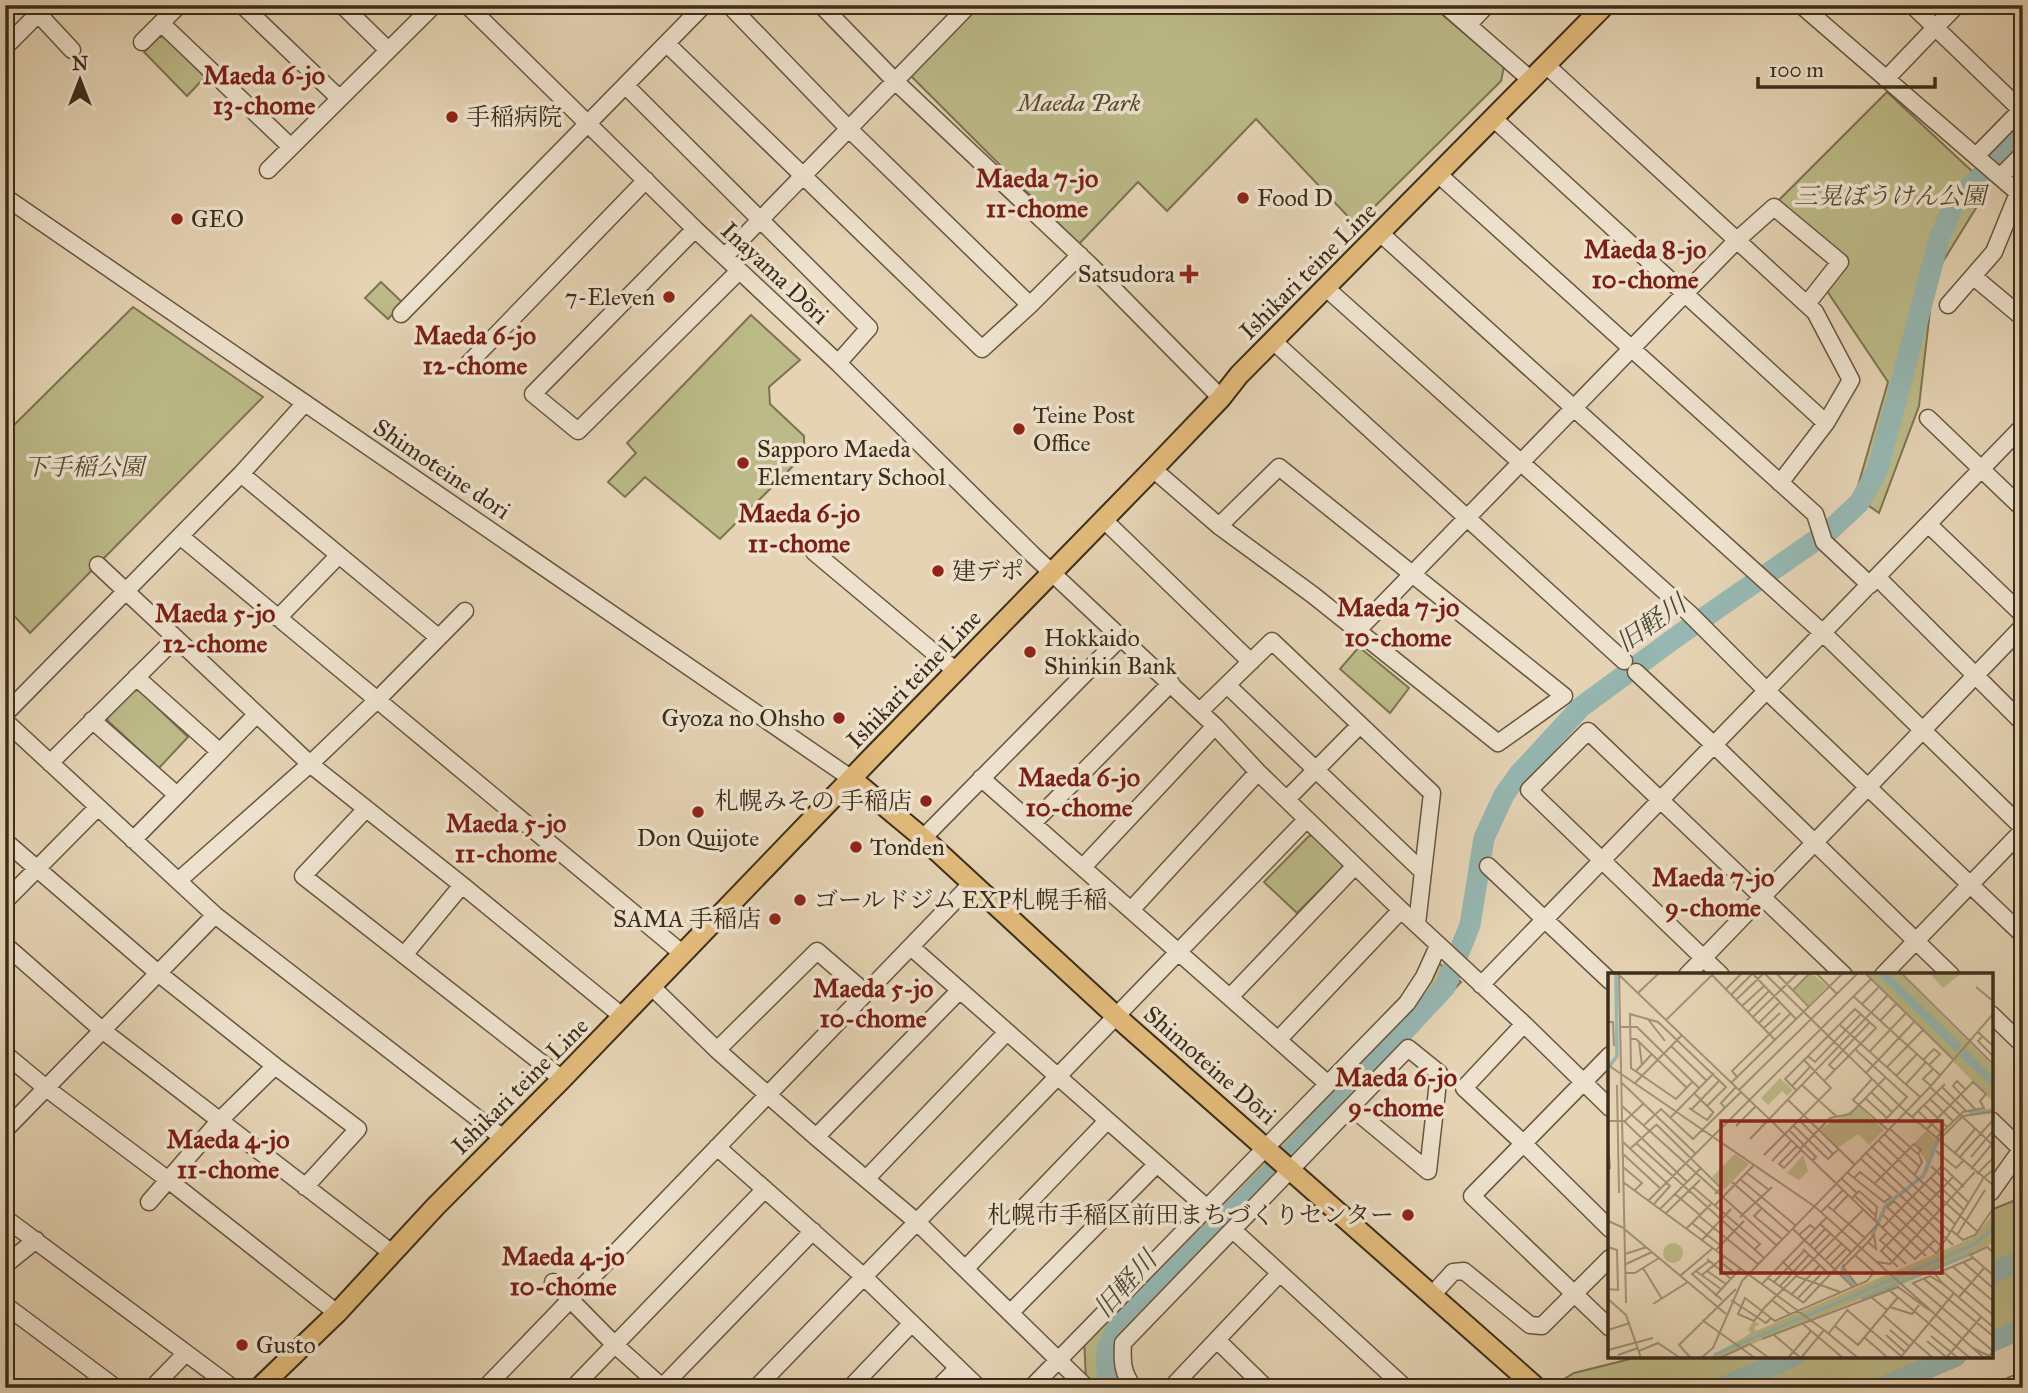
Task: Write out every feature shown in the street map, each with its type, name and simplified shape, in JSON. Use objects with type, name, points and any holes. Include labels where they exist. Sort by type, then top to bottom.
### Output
[{"type":"main road","name":"Ishikari teine Line","points":[[260,1388],[337,1312],[1104,520],[1221,398],[1239,375],[1605,5]]},
{"type":"main road","name":"Shimoteine Dōri","points":[[852,779],[923,838],[1117,1017],[1536,1387]]},
{"type":"street","points":[[142,42],[179,5]]},
{"type":"street","points":[[243,5],[340,98]]},
{"type":"street","points":[[342,5],[388,50]]},
{"type":"street","points":[[268,170],[434,5]]},
{"type":"street","name":"Inayama Dōri","points":[[467,5],[1052,573],[1200,711],[1258,772],[1355,866],[1608,1106]]},
{"type":"street","points":[[401,314],[704,5]]},
{"type":"street","points":[[729,5],[849,129],[1030,305]]},
{"type":"street","points":[[821,5],[895,81],[1080,255],[1221,398]]},
{"type":"street","points":[[725,256],[970,5]]},
{"type":"street","points":[[1445,5],[1531,80]]},
{"type":"street","points":[[1468,25],[1487,5]]},
{"type":"street","points":[[1801,5],[2021,195],[1994,252],[1948,305]]},
{"type":"street","points":[[1912,5],[2022,109],[1989,167]]},
{"type":"street","points":[[1886,79],[1957,5]]},
{"type":"street","points":[[5,47],[39,8],[72,50]]},
{"type":"street","points":[[161,23],[291,147]]},
{"type":"street","points":[[667,44],[982,349],[1080,255]]},
{"type":"street","points":[[1546,65],[1815,312],[1851,380],[1826,422],[1780,483]]},
{"type":"street","points":[[625,86],[869,328],[838,363]]},
{"type":"street","points":[[1493,118],[1826,422]]},
{"type":"street","points":[[1989,167],[2023,154]]},
{"type":"street","points":[[1438,174],[1815,514],[1824,542],[1873,581],[2023,723]]},
{"type":"street","points":[[467,365],[646,180]]},
{"type":"street","name":"Shimoteine dori","points":[[5,197],[852,779]]},
{"type":"street","points":[[1357,631],[1465,517],[1521,463],[1737,240],[1773,207],[1840,262],[1807,304]]},
{"type":"street","points":[[695,229],[533,394],[578,431],[739,271]]},
{"type":"street","points":[[1380,233],[1754,569],[2023,829],[1885,973]]},
{"type":"street","points":[[1974,277],[2023,318]]},
{"type":"street","points":[[1326,288],[1689,613],[2023,935]]},
{"type":"street","points":[[1273,341],[1714,745],[1949,973]]},
{"type":"street","points":[[5,714],[241,474],[305,403]]},
{"type":"street","points":[[1928,418],[2023,509]]},
{"type":"street","points":[[1481,985],[2023,426]]},
{"type":"street","points":[[1153,469],[1219,526],[1498,743],[1564,696],[1279,467],[1219,526]]},
{"type":"street","points":[[241,474],[438,637]]},
{"type":"street","points":[[1104,520],[1251,662]]},
{"type":"street","points":[[1928,524],[2023,615]]},
{"type":"street","points":[[180,536],[682,954]]},
{"type":"street","points":[[814,552],[956,671]]},
{"type":"street","points":[[278,618],[340,555]]},
{"type":"street","points":[[98,565],[310,764],[462,884],[622,1016]]},
{"type":"street","points":[[178,881],[310,764],[465,611]]},
{"type":"street","points":[[1689,973],[2023,626]]},
{"type":"street","points":[[923,838],[1122,636]]},
{"type":"street","points":[[50,763],[176,638]]},
{"type":"street","points":[[1200,711],[1272,641],[1432,793],[1417,924]]},
{"type":"street","points":[[136,677],[220,752]]},
{"type":"street","points":[[1033,823],[1171,683]]},
{"type":"street","points":[[1227,685],[1423,872]]},
{"type":"street","points":[[134,840],[257,714]]},
{"type":"street","points":[[92,720],[177,795]]},
{"type":"street","points":[[5,721],[215,915],[503,1138]]},
{"type":"street","points":[[1287,799],[1360,725]]},
{"type":"street","points":[[1083,867],[1215,726]]},
{"type":"street","points":[[1719,973],[1529,790],[1588,731],[1842,973]]},
{"type":"street","points":[[1131,910],[1258,772]]},
{"type":"street","points":[[981,778],[1328,1084]]},
{"type":"street","points":[[5,901],[98,807]]},
{"type":"street","points":[[366,808],[303,876],[562,1079]]},
{"type":"street","points":[[756,1388],[1307,819]]},
{"type":"street","points":[[5,841],[158,973],[358,1129],[305,1187]]},
{"type":"street","points":[[1230,997],[1355,866]]},
{"type":"street","points":[[1488,866],[1608,979]]},
{"type":"street","points":[[485,1388],[972,883]]},
{"type":"street","points":[[405,954],[462,884]]},
{"type":"street","points":[[1278,1040],[1401,910]]},
{"type":"street","points":[[5,1130],[215,915]]},
{"type":"street","points":[[5,945],[102,1030],[392,1253]]},
{"type":"street","points":[[911,947],[1207,1208]]},
{"type":"street","points":[[1031,1388],[1407,1003],[1442,949]]},
{"type":"street","points":[[717,1050],[817,951],[866,993]]},
{"type":"street","points":[[651,986],[717,1050],[918,1222],[1087,1388]]},
{"type":"street","points":[[816,1137],[960,990]]},
{"type":"street","points":[[1993,1016],[2023,1045]]},
{"type":"street","points":[[1524,1024],[1464,1088],[1608,1227]]},
{"type":"street","points":[[867,1178],[1007,1032]]},
{"type":"street","points":[[1134,1388],[1124,1374],[1124,1343],[1291,1169],[1408,1048],[1438,1073],[1428,1171],[1351,1107]]},
{"type":"street","points":[[5,1054],[337,1312]]},
{"type":"street","points":[[1608,1057],[1472,1196],[1608,1326]]},
{"type":"street","points":[[149,1202],[220,1120],[275,1066]]},
{"type":"street","points":[[965,1269],[1107,1121]]},
{"type":"street","points":[[1993,1122],[2022,1148],[1993,1189]]},
{"type":"street","points":[[717,1147],[864,1277],[979,1388]]},
{"type":"street","points":[[1010,1313],[1156,1165]]},
{"type":"street","points":[[573,1388],[765,1189]]},
{"type":"street","points":[[5,1218],[233,1388]]},
{"type":"street","points":[[1233,1230],[1401,1384],[1399,1388]]},
{"type":"street","points":[[553,1282],[614,1344],[662,1387],[813,1231]]},
{"type":"street","points":[[5,1265],[36,1240]]},
{"type":"street","points":[[1433,1294],[1453,1272],[1464,1271],[1530,1325],[1542,1325],[1608,1260]]},
{"type":"street","points":[[1171,1388],[1280,1273]]},
{"type":"street","points":[[5,1305],[116,1388]]},
{"type":"street","points":[[850,1388],[912,1323]]},
{"type":"street","points":[[1217,1340],[1266,1388]]},
{"type":"street","points":[[152,1388],[186,1353]]},
{"type":"street","points":[[939,1388],[958,1367]]},
{"type":"street","points":[[2006,1388],[2023,1381]]},
{"type":"green space","name":"Maeda Park","points":[[978,5],[1431,5],[1504,67],[1501,81],[1356,225],[1256,119],[1167,211],[1138,182],[1079,244],[911,76],[916,66]]},
{"type":"green space","points":[[159,37],[165,37],[205,77],[187,96],[144,52]]},
{"type":"green space","name":"三晃ぼうけん公園","points":[[1887,92],[1989,187],[1934,276],[1919,406],[1879,513],[1855,496],[1888,382],[1825,288],[1847,257],[1777,202]]},
{"type":"green space","points":[[381,282],[403,303],[388,319],[365,298]]},
{"type":"green space","name":"下手稲公園","points":[[133,307],[263,397],[30,633],[5,606],[5,434]]},
{"type":"green space","points":[[751,315],[800,360],[769,387],[770,404],[804,436],[804,455],[720,539],[645,477],[625,497],[608,482],[636,453],[627,443]]},
{"type":"green space","points":[[1359,647],[1409,688],[1390,713],[1340,669]]},
{"type":"green space","points":[[135,690],[140,691],[188,737],[159,768],[108,721],[107,717]]},
{"type":"green space","points":[[1315,835],[1342,864],[1342,868],[1297,913],[1264,882],[1309,836]]},
{"type":"green space","points":[[1435,960],[1461,982],[1119,1342],[1131,1388],[1093,1388],[1086,1381],[1084,1337],[1330,1086]]},
{"type":"green space","points":[[2023,1197],[2023,1325],[1993,1336],[1993,1209]]},
{"type":"green space","points":[[1634,1358],[1942,1358],[1874,1388],[1549,1388],[1574,1373]]},
{"type":"waterway","name":"旧軽川","points":[[1290,1154],[1445,987],[1470,925],[1484,838],[1504,795],[1519,774],[1581,707],[1829,531],[1859,503],[1878,469],[1940,236],[1956,201],[2023,134]]},
{"type":"waterway","name":"旧軽川","points":[[1113,1388],[1107,1372],[1106,1356],[1118,1326],[1275,1169]]},
{"type":"waterway","points":[[1993,1272],[2023,1260]]},
{"type":"waterway","points":[[1993,1341],[2023,1328]]},
{"type":"waterway","points":[[1721,1388],[1789,1358]]},
{"type":"waterway","points":[[1881,1388],[1951,1358]]},
{"type":"place","name":"手稲病院","points":[[452,117]]},
{"type":"place","name":"Food D","points":[[1243,198]]},
{"type":"place","name":"GEO","points":[[177,219]]},
{"type":"place","name":"Satsudora","points":[[1189,274]]},
{"type":"place","name":"7-Eleven","points":[[669,297]]},
{"type":"place","name":"Teine Post Office","points":[[1019,429]]},
{"type":"place","name":"Sapporo Maeda Elementary School","points":[[743,463]]},
{"type":"place","name":"建デポ","points":[[938,571]]},
{"type":"place","name":"Hokkaido Shinkin Bank","points":[[1030,652]]},
{"type":"place","name":"Gyoza no Ohsho","points":[[839,718]]},
{"type":"place","name":"札幌みその 手稲店","points":[[926,801]]},
{"type":"place","name":"Don Quijote","points":[[698,812]]},
{"type":"place","name":"Tonden","points":[[856,847]]},
{"type":"place","name":"ゴールドジム EXP札幌手稲","points":[[800,900]]},
{"type":"place","name":"SAMA 手稲店","points":[[775,919]]},
{"type":"place","name":"札幌市手稲区前田まちづくりセンター","points":[[1408,1215]]},
{"type":"place","name":"Gusto","points":[[242,1345]]},
{"type":"district","name":"Maeda 6-jo 13-chome","points":[[264,90]]},
{"type":"district","name":"Maeda 7-jo 11-chome","points":[[1037,193]]},
{"type":"district","name":"Maeda 8-jo 10-chome","points":[[1645,264]]},
{"type":"district","name":"Maeda 6-jo 12-chome","points":[[475,350]]},
{"type":"district","name":"Maeda 6-jo 11-chome","points":[[799,528]]},
{"type":"district","name":"Maeda 7-jo 10-chome","points":[[1398,622]]},
{"type":"district","name":"Maeda 5-jo 12-chome","points":[[215,628]]},
{"type":"district","name":"Maeda 6-jo 10-chome","points":[[1079,792]]},
{"type":"district","name":"Maeda 5-jo 11-chome","points":[[506,838]]},
{"type":"district","name":"Maeda 7-jo 9-chome","points":[[1713,892]]},
{"type":"district","name":"Maeda 5-jo 10-chome","points":[[873,1003]]},
{"type":"district","name":"Maeda 6-jo 9-chome","points":[[1396,1092]]},
{"type":"district","name":"Maeda 4-jo 11-chome","points":[[228,1154]]},
{"type":"district","name":"Maeda 4-jo 10-chome","points":[[563,1271]]}]
